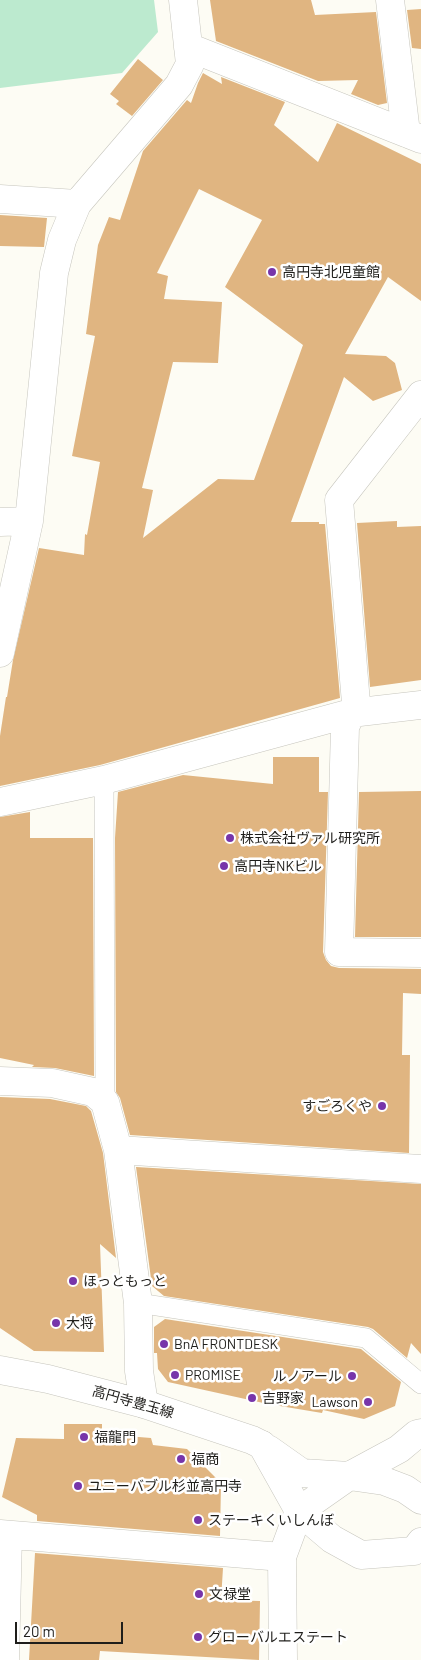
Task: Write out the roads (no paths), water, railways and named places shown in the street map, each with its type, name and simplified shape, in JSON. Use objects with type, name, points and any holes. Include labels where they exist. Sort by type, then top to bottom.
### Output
[{"type":"street","points":[[0,653],[29,521],[54,273],[62,240],[77,204],[179,85],[190,64],[183,0]]},
{"type":"street","points":[[390,0],[413,136]]},
{"type":"street","points":[[188,47],[413,136]]},
{"type":"street","points":[[0,199],[77,204]]},
{"type":"street","points":[[421,395],[339,500],[356,704],[344,727],[339,952],[421,953]]},
{"type":"street","points":[[0,522],[29,521]]},
{"type":"street","points":[[0,802],[104,780],[351,713],[421,705]]},
{"type":"street","points":[[0,1081],[52,1083],[93,1092],[105,1102],[118,1150],[138,1303],[139,1371],[144,1404]]},
{"type":"street","points":[[118,1150],[421,1169]]},
{"type":"street","name":"高円寺豊玉線","points":[[0,1370],[48,1379],[144,1404],[252,1440],[302,1473],[349,1476],[384,1481],[405,1489],[421,1500]]},
{"type":"street","points":[[283,1660],[282,1557],[299,1512],[349,1476],[399,1449],[417,1434],[421,1433]]},
{"type":"street","points":[[262,1445],[299,1512],[332,1539],[361,1555],[414,1551],[421,1542]]},
{"type":"street","points":[[5,1660],[4,1534],[282,1557]]},
{"type":"lane","points":[[104,780],[105,1102]]},
{"type":"lane","points":[[138,1303],[366,1338],[421,1384]]},
{"type":"place","name":"高円寺北児童館","points":[[272,272]]},
{"type":"place","name":"株式会社ヴァル研究所","points":[[230,838]]},
{"type":"place","name":"高円寺NKビル","points":[[224,866]]},
{"type":"place","name":"すごろくや","points":[[382,1106]]},
{"type":"place","name":"ほっともっと","points":[[73,1281]]},
{"type":"place","name":"大将","points":[[56,1323]]},
{"type":"place","name":"BnA FRONTDESK","points":[[164,1344]]},
{"type":"place","name":"PROMISE","points":[[175,1375]]},
{"type":"place","name":"ルノアール","points":[[352,1376]]},
{"type":"place","name":"吉野家","points":[[252,1398]]},
{"type":"place","name":"Lawson","points":[[368,1402]]},
{"type":"place","name":"福龍門","points":[[84,1437]]},
{"type":"place","name":"福商","points":[[181,1459]]},
{"type":"place","name":"ユニーバブル杉並高円寺","points":[[78,1486]]},
{"type":"place","name":"ステーキくいしんぼ","points":[[198,1520]]},
{"type":"place","name":"文禄堂","points":[[199,1594]]},
{"type":"place","name":"グローバルエステート","points":[[198,1637]]}]
